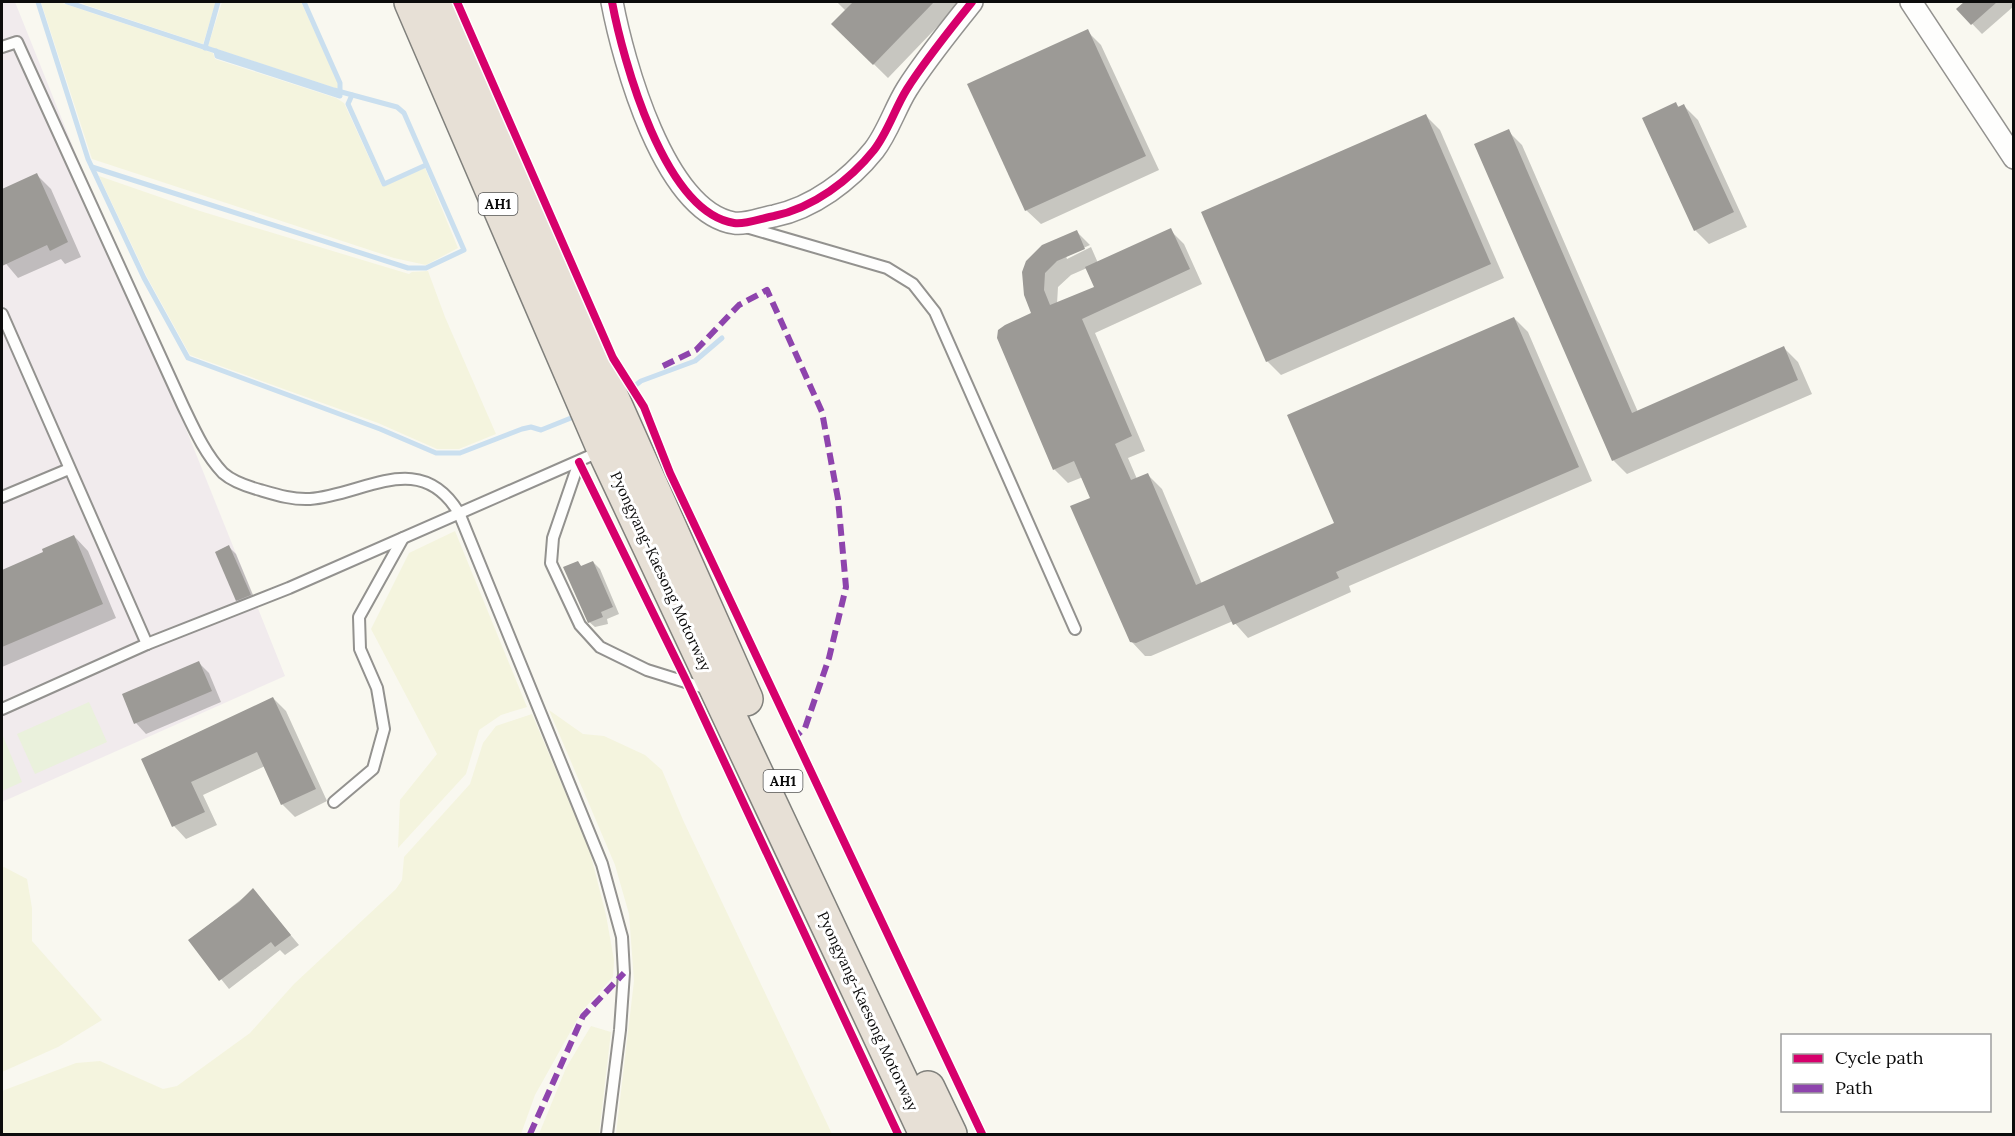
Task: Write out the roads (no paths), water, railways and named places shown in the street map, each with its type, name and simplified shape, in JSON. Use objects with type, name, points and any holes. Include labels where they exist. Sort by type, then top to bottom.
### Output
[{"type":"highway","name":"Pyongyang-Kaesong Motorway","points":[[411,2],[718,692],[926,1134]]},
{"type":"highway","name":"Pyongyang-Kaesong Motorway","points":[[436,2],[600,429],[768,749],[951,1134]]},
{"type":"street","points":[[612,2],[619,39],[649,129],[684,190],[707,212],[734,224],[785,214],[834,189],[875,149],[907,89],[972,2]]},
{"type":"street","points":[[1911,2],[2013,158]]},
{"type":"lane","points":[[2,47],[17,42],[183,406],[202,445],[224,474],[251,488],[291,498],[312,499],[388,479],[419,479],[441,490],[452,500],[602,864],[622,937],[624,973],[620,1030],[607,1134]]},
{"type":"lane","points":[[734,224],[887,268],[921,292],[935,312],[1075,629]]},
{"type":"lane","points":[[2,314],[147,644]]},
{"type":"lane","points":[[2,709],[147,644],[288,588],[459,513],[600,429]]},
{"type":"lane","points":[[600,429],[553,538],[551,563],[580,625],[600,647],[647,670],[718,692]]},
{"type":"lane","points":[[2,497],[69,469]]},
{"type":"lane","points":[[334,802],[373,768],[384,729],[377,688],[360,649],[359,617],[403,537]]},
{"type":"waterway","points":[[38,2],[88,159],[144,278],[188,358],[380,429],[436,453],[460,453],[522,429],[531,427],[541,430],[576,416]]},
{"type":"waterway","points":[[67,2],[334,90],[397,107],[404,113],[464,250],[426,268],[408,268],[92,167]]},
{"type":"waterway","points":[[205,48],[218,2]]},
{"type":"waterway","points":[[216,51],[217,56],[340,96],[340,83],[304,2]]},
{"type":"waterway","points":[[352,95],[348,104],[384,184],[426,165]]},
{"type":"waterway","points":[[623,395],[641,381],[695,361],[722,338]]}]
